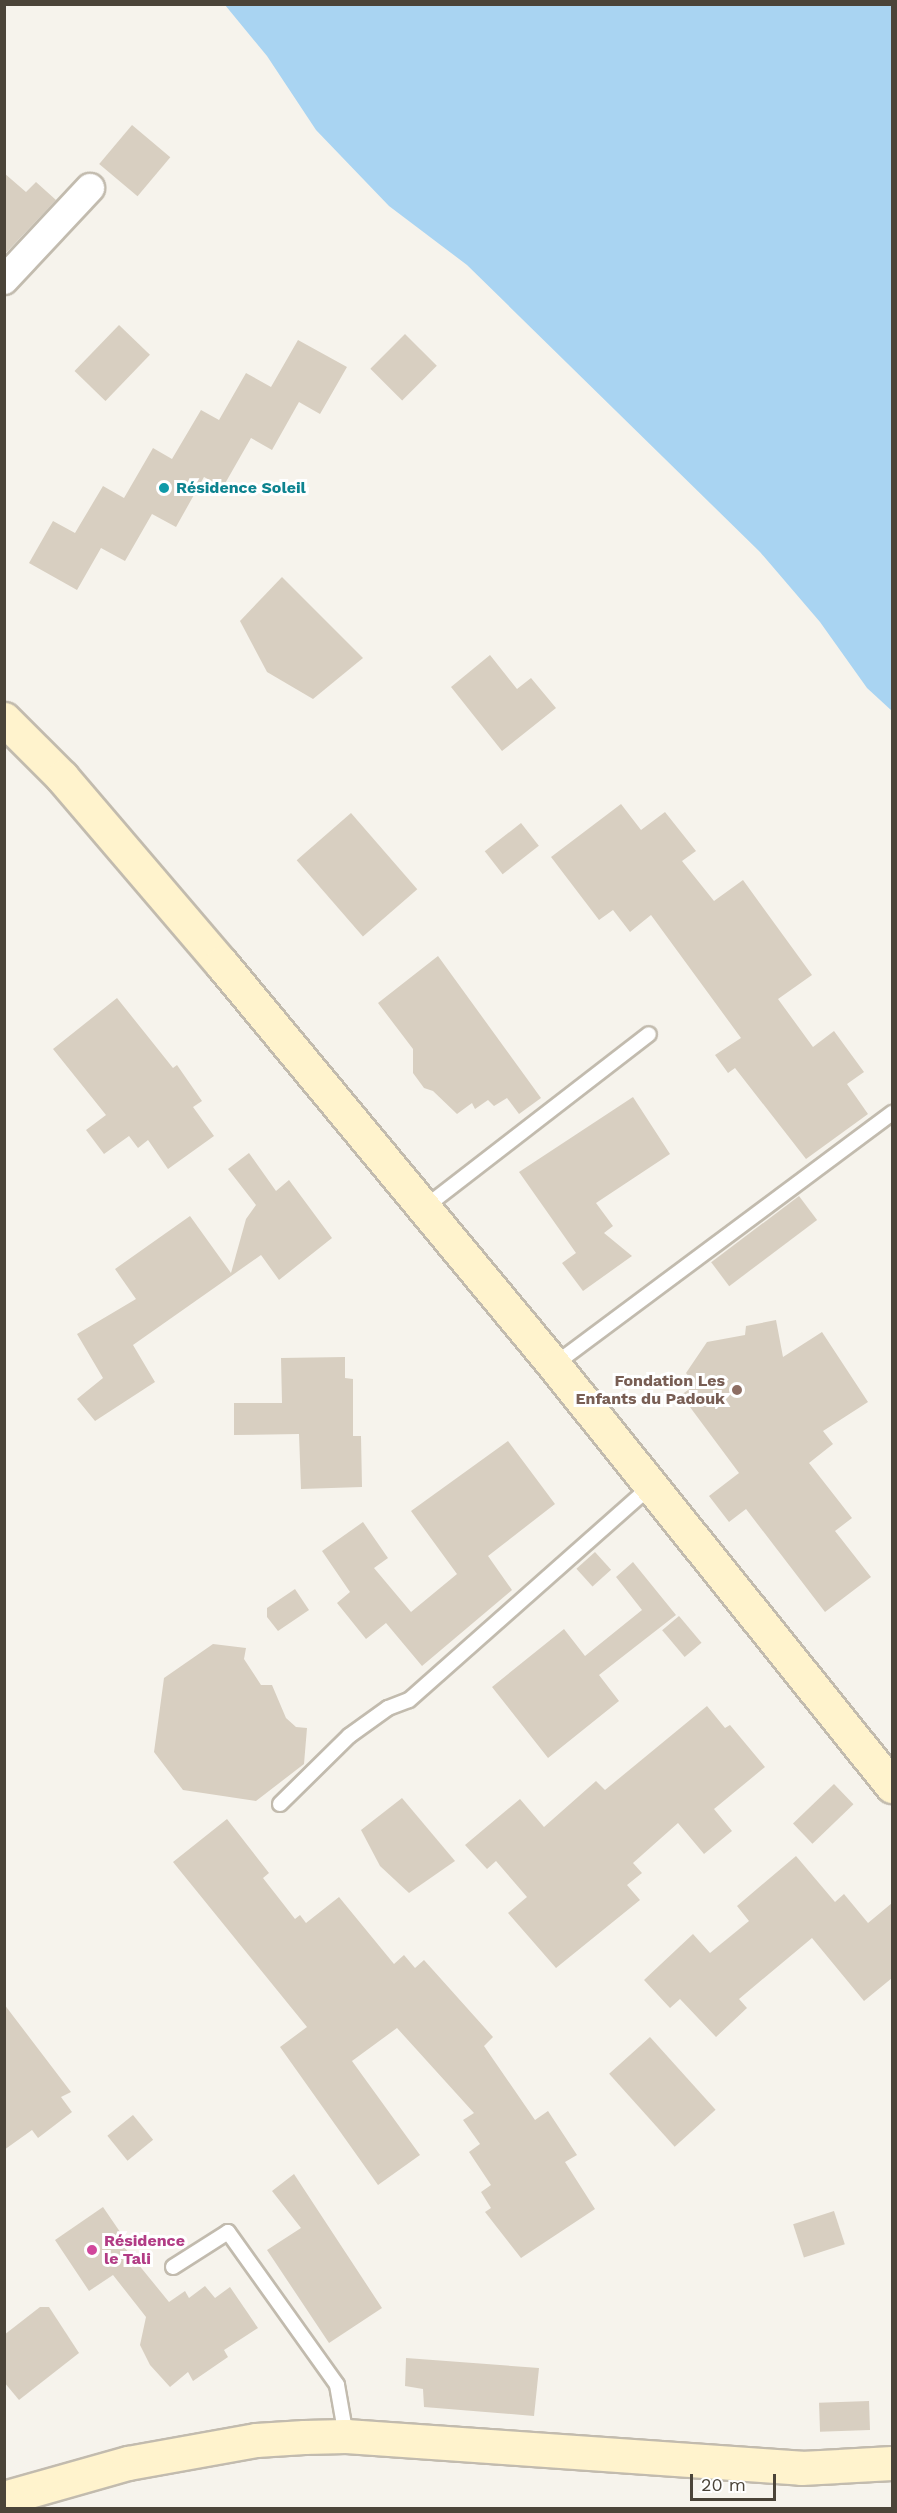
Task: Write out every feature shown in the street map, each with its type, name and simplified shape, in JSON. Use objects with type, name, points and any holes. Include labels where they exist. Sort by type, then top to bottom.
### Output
[{"type":"main road","points":[[4,719],[85,803],[554,1365],[892,1786]]},
{"type":"main road","points":[[4,2498],[128,2463],[193,2450],[256,2440],[346,2436],[780,2467],[892,2463]]},
{"type":"street","points":[[4,280],[90,188]]},
{"type":"lane","points":[[423,1210],[649,1034]]},
{"type":"lane","points":[[554,1365],[892,1113]]},
{"type":"lane","points":[[280,1804],[349,1736],[388,1708],[409,1700],[650,1487]]},
{"type":"lane","points":[[173,2267],[228,2232],[337,2385],[346,2436]]},
{"type":"water","points":[[225,5],[892,5],[892,711],[867,688],[820,622],[760,552],[467,265],[389,206],[316,130],[267,56]]},
{"type":"building","points":[[132,125],[170,157],[138,196],[99,164]]},
{"type":"building","points":[[4,173],[26,192],[36,182],[56,200],[4,255]]},
{"type":"building","points":[[119,325],[150,355],[105,401],[75,371]]},
{"type":"building","points":[[405,334],[437,366],[402,400],[370,369]]},
{"type":"building","points":[[298,340],[347,367],[320,414],[299,402],[272,450],[251,438],[223,487],[204,477],[176,527],[152,514],[125,561],[101,548],[77,590],[29,563],[53,521],[75,533],[103,486],[124,498],[153,448],[172,459],[201,410],[219,420],[246,373],[271,387]]},
{"type":"building","points":[[282,577],[363,658],[313,699],[267,672],[240,621]]},
{"type":"building","points":[[490,655],[517,689],[531,678],[556,708],[502,751],[451,687]]},
{"type":"building","points":[[621,804],[641,830],[665,812],[696,851],[682,861],[714,901],[743,880],[812,975],[778,999],[813,1047],[834,1031],[864,1072],[847,1084],[868,1114],[806,1159],[735,1068],[728,1073],[715,1055],[741,1038],[651,915],[630,932],[613,910],[599,920],[551,857]]},
{"type":"building","points":[[351,813],[417,889],[363,936],[297,860]]},
{"type":"building","points":[[521,823],[539,846],[503,874],[485,851]]},
{"type":"building","points":[[438,956],[541,1098],[519,1114],[507,1098],[494,1106],[488,1100],[475,1109],[472,1103],[457,1114],[433,1091],[424,1088],[413,1073],[413,1049],[378,1003]]},
{"type":"building","points":[[117,998],[173,1068],[177,1065],[202,1101],[193,1107],[214,1136],[168,1169],[148,1140],[138,1148],[129,1136],[104,1154],[86,1130],[106,1115],[53,1049]]},
{"type":"building","points":[[633,1097],[670,1154],[596,1203],[613,1226],[604,1233],[632,1256],[583,1291],[562,1263],[576,1253],[519,1172]]},
{"type":"building","points":[[249,1153],[276,1191],[289,1180],[332,1238],[279,1280],[261,1255],[133,1345],[155,1382],[95,1421],[77,1399],[103,1378],[77,1334],[136,1299],[115,1269],[190,1216],[231,1273],[246,1219],[256,1205],[228,1169]]},
{"type":"building","points":[[799,1196],[817,1220],[729,1286],[711,1262]]},
{"type":"building","points":[[776,1320],[783,1357],[822,1332],[868,1402],[823,1431],[833,1444],[809,1463],[852,1518],[835,1531],[871,1577],[825,1612],[746,1509],[729,1522],[709,1496],[739,1473],[681,1395],[695,1385],[686,1373],[707,1342],[745,1335],[746,1326]]},
{"type":"building","points":[[345,1357],[345,1378],[353,1379],[353,1436],[361,1436],[362,1487],[301,1489],[299,1434],[234,1435],[234,1403],[282,1403],[281,1358]]},
{"type":"building","points":[[508,1441],[555,1504],[488,1556],[512,1590],[422,1666],[386,1623],[366,1639],[337,1603],[350,1592],[322,1551],[363,1522],[388,1558],[374,1568],[411,1612],[457,1574],[411,1511]]},
{"type":"building","points":[[595,1552],[611,1570],[592,1587],[576,1569]]},
{"type":"building","points":[[633,1562],[676,1615],[599,1675],[619,1701],[548,1758],[492,1687],[564,1629],[585,1656],[642,1610],[616,1577]]},
{"type":"building","points":[[295,1589],[309,1610],[278,1631],[267,1617],[267,1608]]},
{"type":"building","points":[[679,1616],[701,1643],[685,1657],[662,1630]]},
{"type":"building","points":[[213,1644],[246,1648],[244,1659],[261,1685],[272,1685],[286,1718],[296,1727],[307,1728],[304,1764],[256,1801],[183,1790],[154,1752],[164,1678]]},
{"type":"building","points":[[707,1706],[725,1728],[730,1725],[765,1767],[714,1809],[732,1831],[704,1854],[678,1823],[633,1863],[642,1873],[627,1885],[640,1900],[556,1968],[508,1913],[527,1897],[496,1861],[487,1869],[465,1845],[520,1799],[544,1827],[596,1781],[605,1790]]},
{"type":"building","points":[[834,1784],[853,1804],[812,1844],[793,1824]]},
{"type":"building","points":[[402,1798],[455,1861],[409,1893],[380,1866],[361,1830]]},
{"type":"building","points":[[227,1819],[269,1873],[263,1878],[295,1919],[300,1915],[306,1923],[339,1897],[394,1964],[404,1955],[415,1968],[424,1960],[493,2037],[484,2046],[535,2120],[548,2111],[577,2155],[565,2162],[595,2209],[521,2258],[485,2212],[491,2208],[481,2192],[491,2185],[469,2152],[480,2144],[463,2120],[474,2113],[397,2028],[352,2061],[420,2155],[378,2185],[280,2047],[307,2027],[173,1862]]},
{"type":"building","points":[[796,1856],[835,1902],[844,1894],[868,1923],[892,1903],[892,1978],[864,2001],[812,1938],[739,1999],[747,2008],[716,2037],[680,1999],[670,2008],[644,1980],[693,1934],[710,1953],[749,1921],[737,1906]]},
{"type":"building","points":[[4,2004],[71,2092],[61,2097],[72,2112],[38,2138],[32,2130],[4,2150]]},
{"type":"building","points":[[650,2037],[716,2110],[675,2147],[609,2074]]},
{"type":"building","points":[[133,2115],[153,2140],[127,2161],[107,2136]]},
{"type":"building","points":[[294,2174],[382,2308],[329,2343],[267,2250],[301,2228],[272,2191]]},
{"type":"building","points":[[103,2207],[129,2245],[125,2248],[169,2302],[185,2291],[189,2298],[205,2286],[215,2298],[230,2287],[258,2328],[224,2350],[228,2357],[193,2381],[188,2372],[170,2387],[150,2365],[140,2345],[146,2317],[113,2275],[89,2291],[55,2240]]},
{"type":"building","points":[[834,2211],[845,2244],[804,2258],[793,2224]]},
{"type":"building","points":[[40,2307],[49,2307],[79,2353],[19,2400],[4,2382],[4,2335]]},
{"type":"building","points":[[406,2358],[539,2368],[534,2416],[424,2407],[423,2389],[405,2386]]},
{"type":"building","points":[[869,2401],[870,2430],[820,2432],[819,2403]]},
{"type":"place","name":"Résidence Soleil","points":[[164,488]]},
{"type":"place","name":"Fondation Les Enfants du Padouk","points":[[737,1390]]},
{"type":"place","name":"Résidence le Tali","points":[[92,2250]]}]
